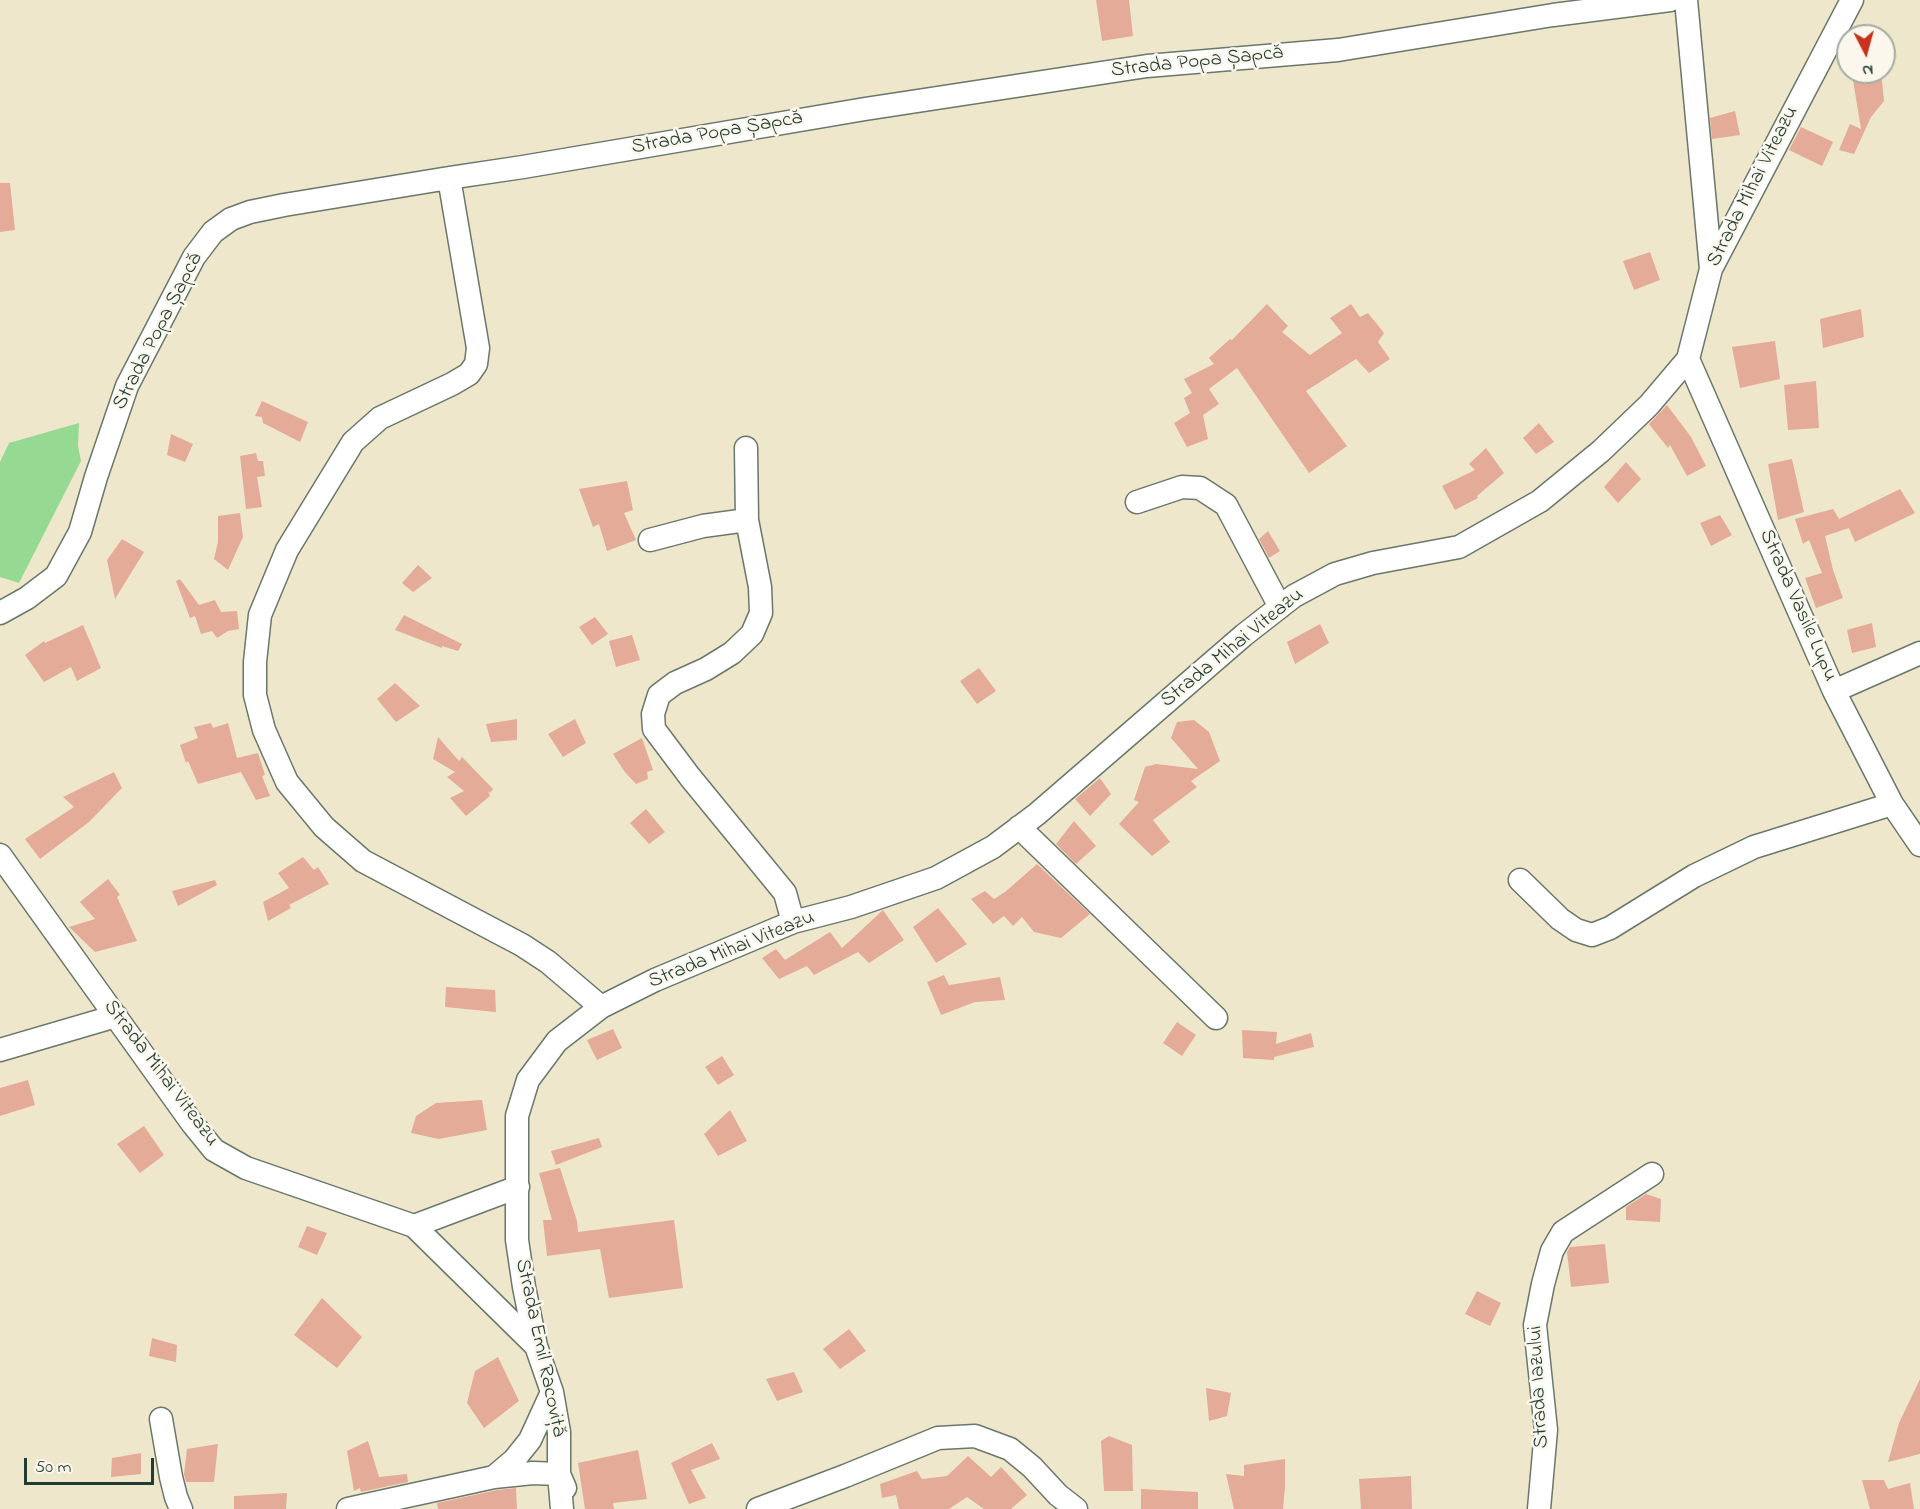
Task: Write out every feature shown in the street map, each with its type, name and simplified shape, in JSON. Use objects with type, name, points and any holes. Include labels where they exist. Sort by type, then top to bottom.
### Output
[{"type":"street","name":"Strada Popa Șapcă","points":[[0,613],[27,598],[56,576],[80,532],[127,386],[194,257],[213,232],[231,219],[250,212],[865,109],[1147,66],[1338,50],[1553,15],[1670,0]]},
{"type":"street","points":[[1686,0],[1711,269]]},
{"type":"street","name":"Strada Mihai Viteazu","points":[[518,1187],[517,1116],[528,1080],[557,1041],[601,1007],[655,980],[794,922],[851,908],[936,878],[993,847],[1036,814],[1244,635],[1294,596],[1335,574],[1373,563],[1459,547],[1540,501],[1601,451],[1649,405],[1688,359],[1711,269],[1852,0]]},
{"type":"street","points":[[449,178],[478,348],[476,364],[469,374],[452,384],[380,418],[353,442],[287,550],[260,615],[255,662],[255,695],[264,730],[287,782],[324,827],[363,861],[522,945],[548,962],[601,1007]]},
{"type":"street","name":"Strada Vasile Lupu","points":[[1688,359],[1834,691],[1892,804],[1920,845]]},
{"type":"street","points":[[746,448],[747,520],[760,587],[762,613],[752,634],[732,653],[706,669],[675,683],[659,695],[653,714],[654,729],[690,777],[785,893],[794,922]]},
{"type":"street","points":[[1137,502],[1182,487],[1200,488],[1226,505],[1280,607]]},
{"type":"street","points":[[650,540],[703,526],[747,520]]},
{"type":"street","points":[[1834,691],[1920,653]]},
{"type":"street","points":[[1521,880],[1560,919],[1576,930],[1592,935],[1610,927],[1694,876],[1754,847],[1892,804]]},
{"type":"street","points":[[1019,827],[1216,1018]]},
{"type":"street","name":"Strada Mihai Viteazu","points":[[0,855],[192,1123],[214,1150],[246,1168],[414,1226]]},
{"type":"street","points":[[0,1050],[116,1016]]},
{"type":"street","name":"Strada Iazului","points":[[1539,1509],[1546,1430],[1535,1325],[1552,1251],[1563,1232],[1652,1174]]},
{"type":"street","points":[[518,1187],[414,1226],[536,1346]]},
{"type":"street","name":"Strada Emil Racoviță","points":[[518,1187],[517,1240],[536,1346],[552,1392],[559,1432],[562,1509]]},
{"type":"street","points":[[494,1478],[514,1460],[530,1440],[552,1392]]},
{"type":"street","points":[[161,1419],[171,1477],[181,1509]]},
{"type":"street","points":[[758,1509],[938,1438],[975,1436],[1010,1449],[1076,1509]]},
{"type":"street","points":[[348,1509],[494,1478],[533,1473],[559,1474],[574,1509]]},
{"type":"green space","points":[[79,423],[78,446],[81,461],[19,583],[0,577],[0,462],[9,443]]},
{"type":"building","points":[[1096,0],[1129,0],[1133,36],[1102,41]]},
{"type":"building","points":[[1854,84],[1882,84],[1884,101],[1871,117],[1854,154],[1839,150],[1850,124],[1861,129]]},
{"type":"building","points":[[1735,111],[1740,135],[1712,139],[1710,118]]},
{"type":"building","points":[[1801,127],[1833,142],[1822,166],[1789,150]]},
{"type":"building","points":[[0,183],[10,183],[15,230],[0,232]]},
{"type":"building","points":[[1650,252],[1660,280],[1634,290],[1623,261]]},
{"type":"building","points":[[1267,304],[1288,326],[1282,332],[1310,355],[1342,333],[1330,318],[1351,304],[1360,317],[1368,313],[1384,333],[1378,342],[1390,359],[1369,373],[1356,359],[1306,391],[1347,446],[1309,473],[1237,368],[1209,389],[1219,404],[1203,415],[1208,439],[1187,447],[1174,423],[1190,413],[1184,398],[1192,393],[1184,379],[1214,364],[1209,358],[1230,339],[1232,340]]},
{"type":"building","points":[[1861,309],[1864,337],[1823,348],[1820,319]]},
{"type":"building","points":[[1775,341],[1780,379],[1740,388],[1732,347]]},
{"type":"building","points":[[1816,381],[1819,428],[1788,430],[1784,385]]},
{"type":"building","points":[[262,401],[308,422],[300,442],[263,423],[262,417],[255,416]]},
{"type":"building","points":[[1667,405],[1691,437],[1706,466],[1687,476],[1670,445],[1668,448],[1649,424]]},
{"type":"building","points":[[1539,423],[1554,442],[1536,454],[1523,438]]},
{"type":"building","points":[[171,434],[193,444],[185,462],[167,455]]},
{"type":"building","points":[[1486,448],[1504,473],[1477,496],[1478,498],[1455,510],[1442,486],[1475,470],[1469,464]]},
{"type":"building","points":[[256,453],[258,461],[263,461],[265,476],[257,477],[262,507],[246,509],[240,456]]},
{"type":"building","points":[[1792,459],[1804,512],[1778,520],[1768,464]]},
{"type":"building","points":[[1626,462],[1641,479],[1618,503],[1604,487]]},
{"type":"building","points":[[627,481],[633,510],[624,513],[636,540],[607,551],[599,524],[593,527],[579,489]]},
{"type":"building","points":[[1900,489],[1915,513],[1855,542],[1849,528],[1825,536],[1843,598],[1816,608],[1805,578],[1822,573],[1809,540],[1803,544],[1795,519],[1833,509],[1839,519]]},
{"type":"building","points":[[240,513],[243,537],[228,570],[214,559],[218,542],[218,516]]},
{"type":"building","points":[[1720,515],[1732,535],[1711,546],[1700,523]]},
{"type":"building","points":[[1268,531],[1280,551],[1269,558],[1259,539]]},
{"type":"building","points":[[122,539],[144,552],[115,599],[107,560]]},
{"type":"building","points":[[418,565],[432,578],[413,592],[402,583]]},
{"type":"building","points":[[180,579],[199,605],[215,600],[221,612],[237,611],[239,629],[228,631],[217,638],[212,631],[201,634],[195,616],[190,618],[176,581]]},
{"type":"building","points":[[404,615],[462,644],[458,651],[442,646],[442,648],[395,630]]},
{"type":"building","points":[[595,617],[608,634],[592,645],[579,627]]},
{"type":"building","points":[[1872,623],[1876,647],[1852,653],[1847,630]]},
{"type":"building","points":[[1320,624],[1329,643],[1295,664],[1287,642]]},
{"type":"building","points":[[83,625],[101,668],[77,681],[71,667],[44,682],[25,655],[44,641],[45,643]]},
{"type":"building","points":[[632,635],[640,660],[616,667],[609,641]]},
{"type":"building","points":[[979,668],[996,691],[977,704],[960,681]]},
{"type":"building","points":[[395,683],[420,706],[396,722],[377,699]]},
{"type":"building","points":[[517,719],[517,740],[491,742],[486,724]]},
{"type":"building","points":[[575,719],[586,743],[563,757],[548,734]]},
{"type":"building","points":[[1194,720],[1209,732],[1220,761],[1191,781],[1197,787],[1153,820],[1170,842],[1152,856],[1119,824],[1139,802],[1134,800],[1145,767],[1156,764],[1198,769],[1171,738],[1177,722]]},
{"type":"building","points":[[211,723],[213,728],[228,723],[237,758],[258,753],[265,775],[262,776],[270,796],[256,800],[241,772],[198,784],[188,761],[186,763],[180,745],[198,738],[194,727]]},
{"type":"building","points":[[438,737],[459,761],[462,757],[493,789],[490,793],[488,791],[490,796],[466,816],[450,798],[464,791],[447,777],[455,772],[433,759]]},
{"type":"building","points":[[642,738],[653,770],[647,772],[648,779],[636,784],[613,754]]},
{"type":"building","points":[[114,772],[122,788],[89,822],[40,859],[25,839],[74,807],[63,797]]},
{"type":"building","points":[[1100,778],[1111,794],[1090,816],[1075,799]]},
{"type":"building","points":[[646,809],[665,832],[649,844],[630,823]]},
{"type":"building","points":[[1074,821],[1096,846],[1076,864],[1056,844]]},
{"type":"building","points":[[303,857],[314,870],[318,867],[329,884],[289,905],[291,908],[268,921],[263,902],[289,888],[278,873]]},
{"type":"building","points":[[1037,864],[1090,914],[1061,938],[1034,932],[1022,917],[1013,926],[1004,916],[993,924],[971,899],[985,891],[994,899]]},
{"type":"building","points":[[108,879],[120,895],[117,897],[137,941],[95,952],[69,927],[95,919],[80,902]]},
{"type":"building","points":[[215,880],[217,885],[178,906],[172,891]]},
{"type":"building","points":[[938,908],[967,944],[936,963],[913,927]]},
{"type":"building","points":[[883,910],[904,940],[869,963],[858,952],[814,975],[807,966],[779,979],[762,958],[776,949],[785,960],[830,932],[842,948]]},
{"type":"building","points":[[944,975],[949,985],[1000,977],[1005,1000],[975,1002],[941,1015],[927,982]]},
{"type":"building","points":[[446,987],[495,990],[496,1012],[445,1007]]},
{"type":"building","points":[[1177,1022],[1196,1035],[1182,1056],[1163,1043]]},
{"type":"building","points":[[613,1029],[622,1048],[597,1060],[587,1040]]},
{"type":"building","points":[[1242,1030],[1277,1032],[1276,1044],[1311,1033],[1314,1047],[1274,1057],[1274,1060],[1243,1058]]},
{"type":"building","points":[[722,1056],[734,1075],[718,1085],[705,1067]]},
{"type":"building","points":[[28,1080],[35,1105],[0,1116],[0,1088]]},
{"type":"building","points":[[482,1100],[487,1130],[439,1139],[411,1133],[416,1116],[436,1103]]},
{"type":"building","points":[[730,1110],[747,1141],[718,1156],[704,1134]]},
{"type":"building","points":[[144,1126],[164,1155],[140,1173],[117,1144]]},
{"type":"building","points":[[599,1138],[602,1147],[556,1165],[551,1151]]},
{"type":"building","points":[[560,1168],[577,1221],[578,1232],[674,1220],[683,1288],[609,1298],[600,1249],[547,1256],[543,1220],[552,1220],[539,1173]]},
{"type":"building","points":[[1646,1194],[1661,1199],[1660,1222],[1626,1220],[1626,1207]]},
{"type":"building","points":[[307,1226],[327,1233],[317,1255],[298,1247]]},
{"type":"building","points":[[1605,1244],[1609,1283],[1571,1287],[1567,1252],[1570,1247]]},
{"type":"building","points":[[1477,1291],[1501,1303],[1490,1326],[1465,1314]]},
{"type":"building","points":[[322,1298],[362,1337],[337,1368],[294,1335]]},
{"type":"building","points":[[849,1329],[866,1351],[840,1369],[823,1349]]},
{"type":"building","points":[[152,1338],[177,1345],[176,1362],[149,1356]]},
{"type":"building","points":[[498,1357],[519,1401],[484,1428],[467,1403],[475,1371]]},
{"type":"building","points":[[794,1372],[803,1392],[777,1401],[766,1379]]},
{"type":"building","points":[[1920,1379],[1920,1454],[1888,1462],[1899,1423]]},
{"type":"building","points":[[1206,1388],[1231,1393],[1227,1416],[1209,1421]]},
{"type":"building","points":[[1109,1436],[1132,1445],[1133,1491],[1104,1491],[1101,1441]]},
{"type":"building","points":[[368,1441],[379,1477],[407,1474],[408,1482],[361,1492],[360,1488],[354,1491],[347,1451]]},
{"type":"building","points":[[712,1443],[720,1459],[691,1470],[706,1498],[689,1504],[671,1463]]},
{"type":"building","points":[[218,1444],[214,1482],[186,1482],[184,1474],[187,1449]]},
{"type":"building","points":[[638,1450],[647,1499],[613,1503],[614,1509],[585,1509],[578,1463]]},
{"type":"building","points":[[141,1453],[141,1474],[111,1477],[112,1458]]},
{"type":"building","points":[[968,1456],[991,1477],[1001,1467],[1027,1495],[1011,1509],[984,1509],[967,1497],[949,1509],[899,1509],[896,1495],[882,1498],[880,1484],[917,1471],[922,1479],[947,1476]]},
{"type":"building","points":[[1285,1459],[1283,1509],[1234,1509],[1226,1474],[1244,1476],[1244,1465]]},
{"type":"building","points":[[1411,1476],[1412,1509],[1361,1509],[1359,1479]]},
{"type":"building","points":[[1862,1480],[1884,1480],[1888,1489],[1910,1483],[1914,1509],[1870,1509]]},
{"type":"building","points":[[516,1488],[517,1509],[438,1509],[437,1503]]},
{"type":"building","points":[[1141,1489],[1198,1492],[1198,1509],[1141,1509]]},
{"type":"building","points":[[287,1493],[286,1509],[234,1509],[234,1496]]}]
